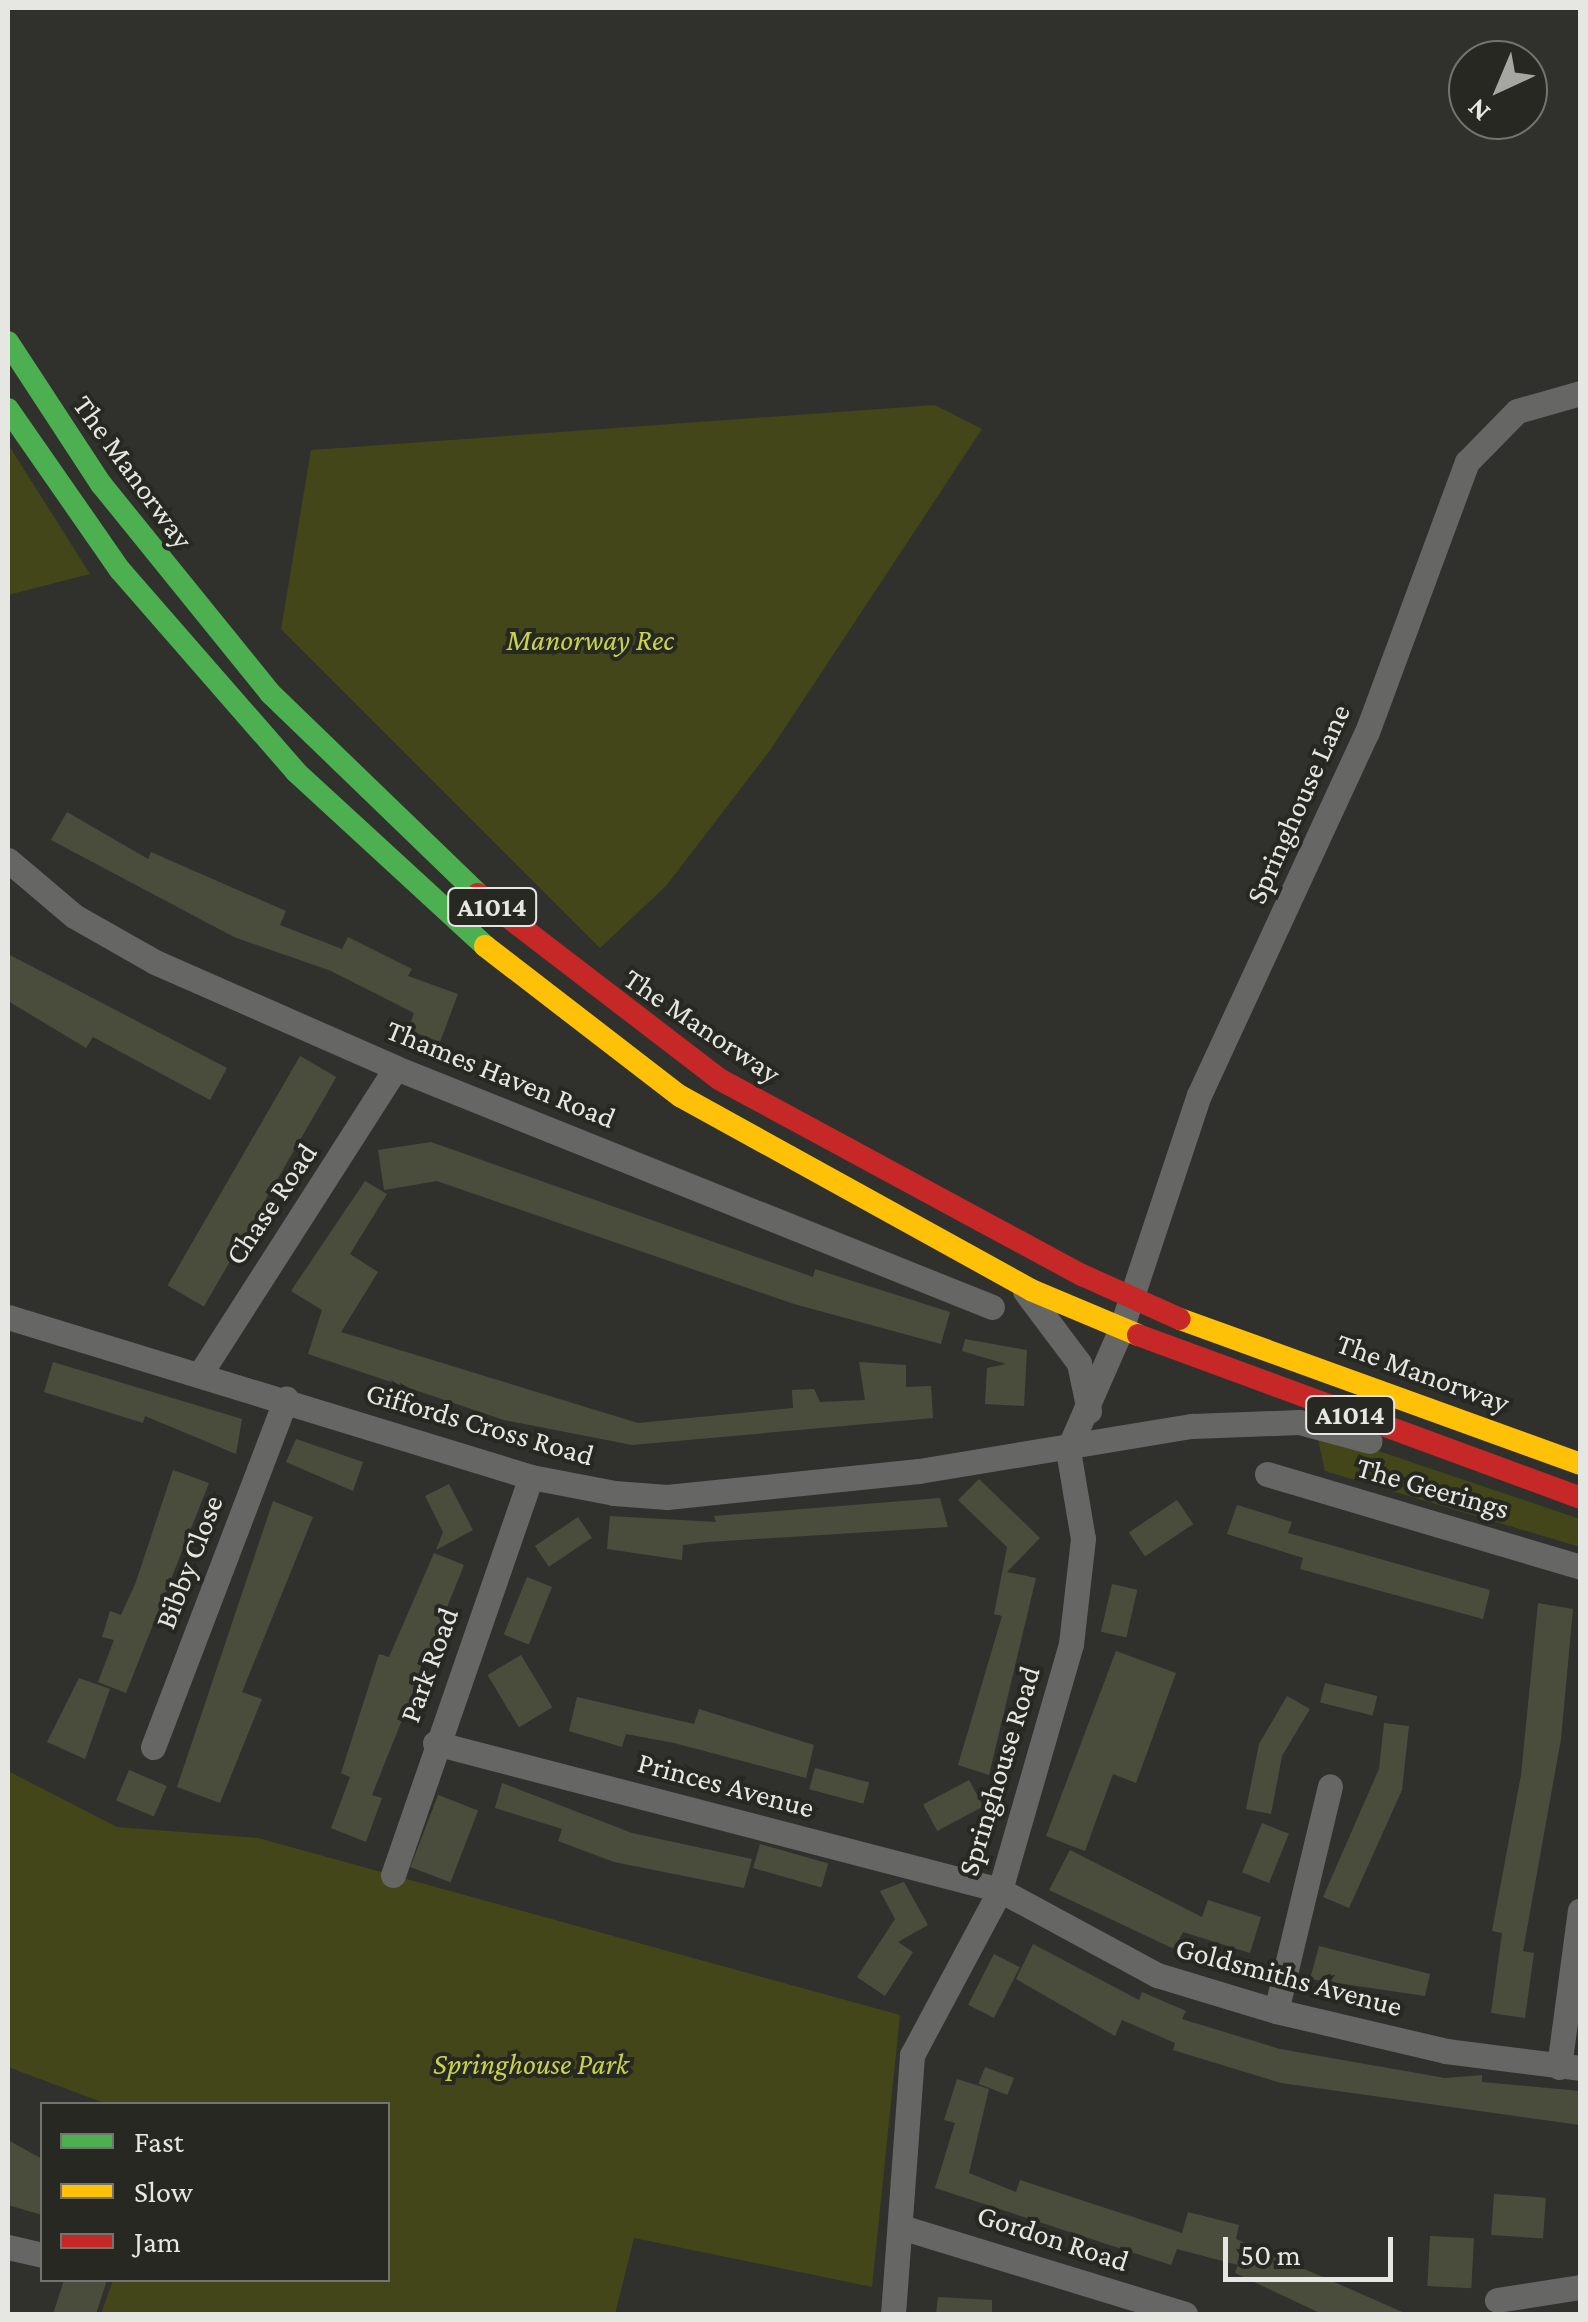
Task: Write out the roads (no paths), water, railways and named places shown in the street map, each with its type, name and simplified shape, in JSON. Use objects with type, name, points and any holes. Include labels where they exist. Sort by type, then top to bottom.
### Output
[{"type":"main road","name":"The Manorway","points":[[8,342],[101,484],[270,693],[488,904],[719,1079],[1018,1244],[1128,1295],[1580,1464]]},
{"type":"main road","name":"A1014","points":[[8,409],[120,570],[214,683],[470,934],[680,1096],[1018,1284],[1121,1329],[1580,1501]]},
{"type":"street","name":"Springhouse Lane","points":[[1121,1329],[1128,1295],[1199,1095],[1359,750],[1467,462],[1517,411],[1580,394]]},
{"type":"street","name":"Thames Haven Road","points":[[8,860],[74,916],[154,962],[396,1068],[992,1307]]},
{"type":"street","name":"Chase Road","points":[[200,1374],[396,1068]]},
{"type":"street","points":[[1018,1284],[1073,1352],[1097,1431],[1126,1441]]},
{"type":"street","name":"Giffords Cross Road","points":[[8,1317],[530,1477],[667,1497],[1068,1450],[1192,1426],[1299,1422],[1580,1501]]},
{"type":"street","points":[[1068,1450],[1089,1414],[1121,1329]]},
{"type":"street","name":"Bibby Close","points":[[153,1748],[286,1400]]},
{"type":"street","name":"Springhouse Road","points":[[894,2314],[912,2055],[1000,1890],[1031,1802],[1079,1598],[1084,1539],[1068,1450]]},
{"type":"street","name":"The Geerings","points":[[1267,1474],[1580,1567]]},
{"type":"street","name":"Park Road","points":[[393,1876],[530,1477]]},
{"type":"street","name":"Princes Avenue","points":[[436,1743],[1000,1890]]},
{"type":"street","points":[[1276,2011],[1330,1786]]},
{"type":"street","name":"Goldsmiths Avenue","points":[[1000,1890],[1157,1975],[1276,2011],[1570,2068]]},
{"type":"street","points":[[1570,2068],[1580,1910]]},
{"type":"street","name":"Gordon Road","points":[[901,2226],[1185,2314]]},
{"type":"street","points":[[8,2247],[40,2255]]},
{"type":"street","points":[[1497,2300],[1580,2287]]},
{"type":"park label","name":"Manorway Rec","points":[[590,640]]},
{"type":"park label","name":"Springhouse Park","points":[[531,2064]]}]
